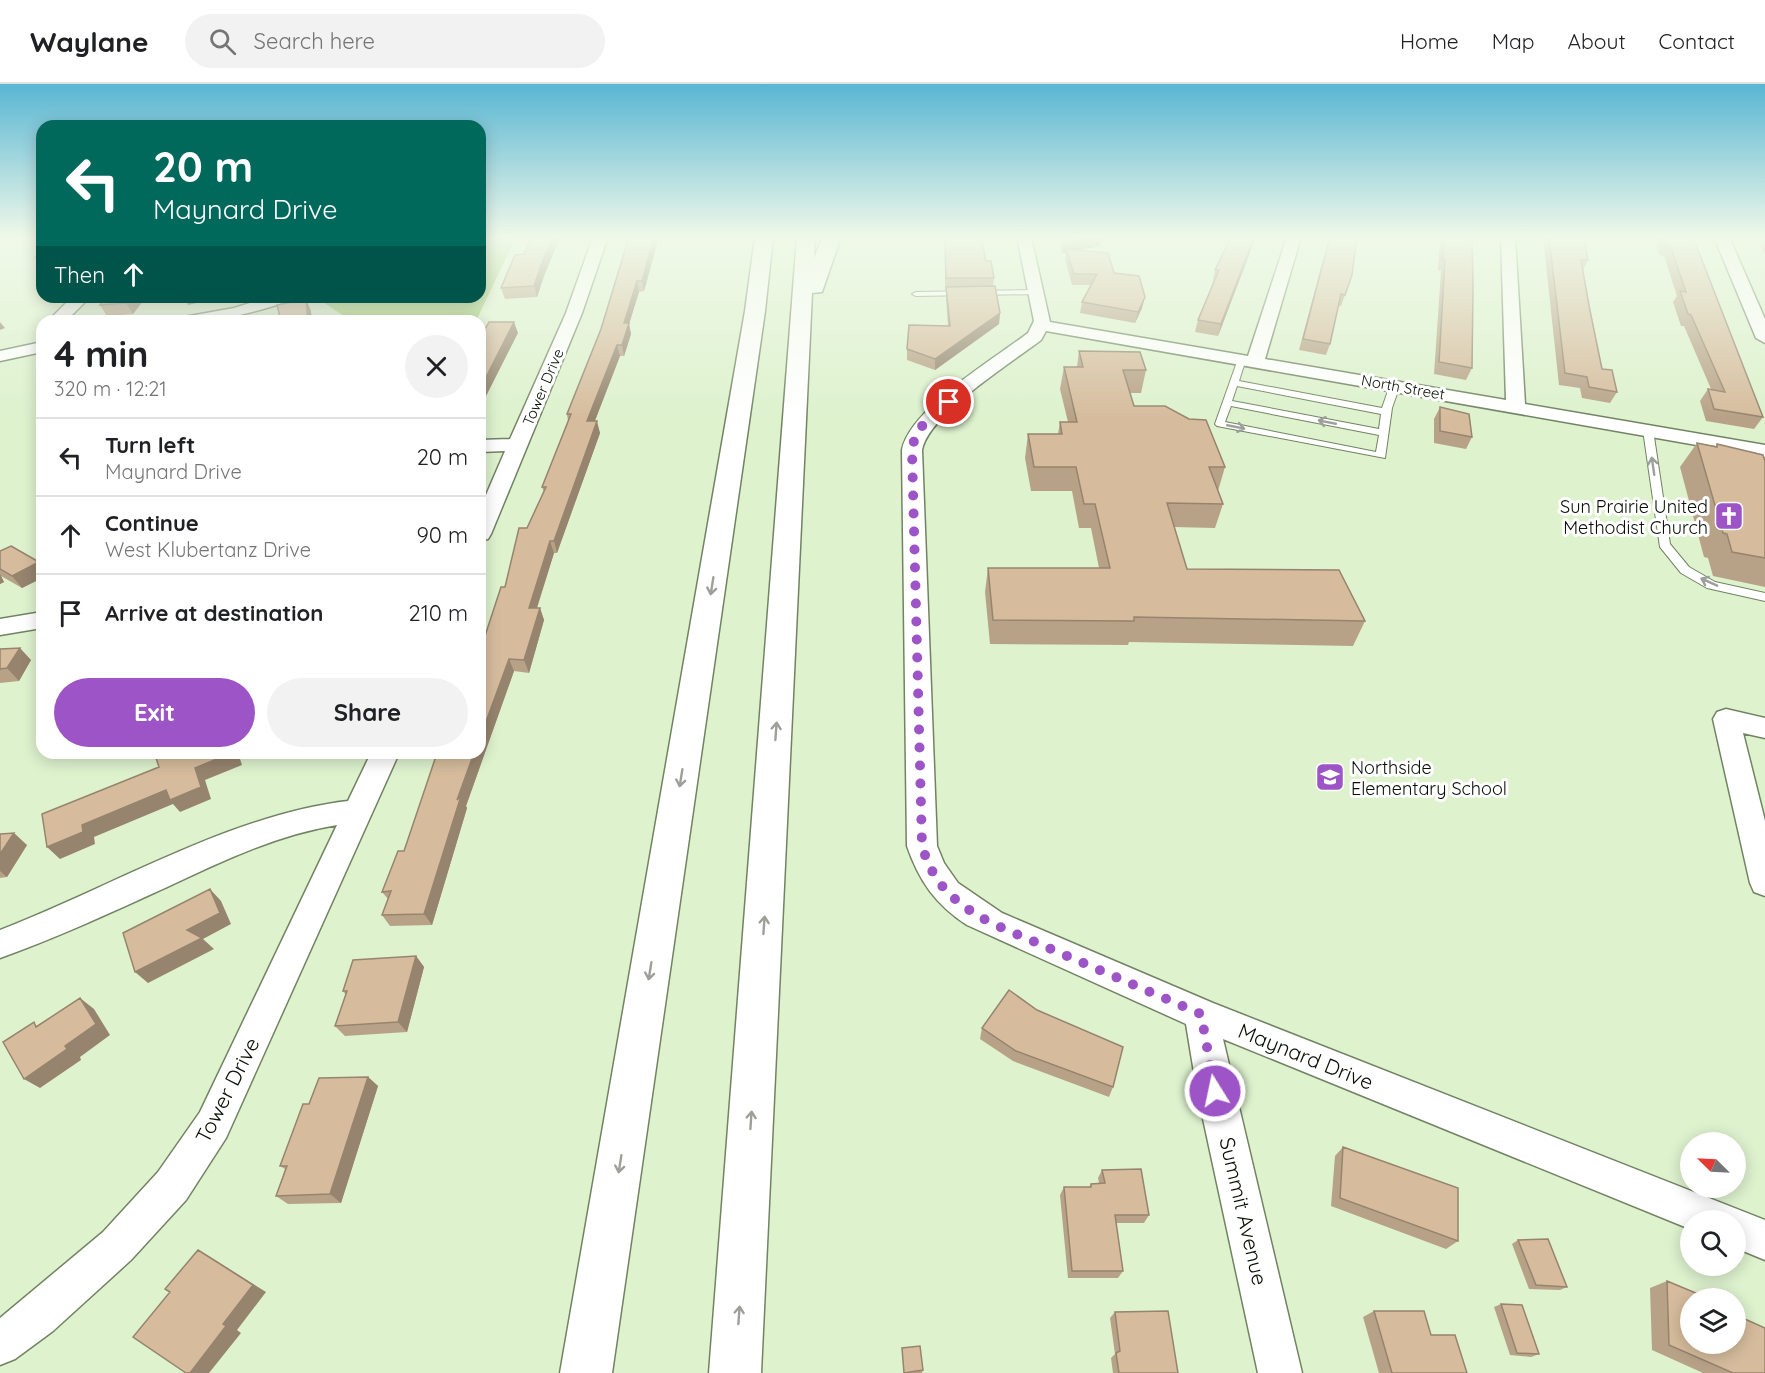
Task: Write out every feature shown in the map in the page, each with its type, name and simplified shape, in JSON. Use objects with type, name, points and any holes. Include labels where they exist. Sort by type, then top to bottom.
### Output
[{"type":"highway","points":[[718,549],[720,435],[737,297]]},
{"type":"highway","points":[[586,1373],[757,297]]},
{"type":"highway","points":[[735,1373],[803,297]]},
{"type":"highway","points":[[796,414],[813,297]]},
{"type":"street","name":"Tower Drive","points":[[486,520],[580,297]]},
{"type":"street","points":[[1037,297],[1042,321],[1040,325]]},
{"type":"street","points":[[1249,360],[1272,297]]},
{"type":"street","points":[[1511,297],[1516,406]]},
{"type":"street","points":[[1747,297],[1765,338]]},
{"type":"street","points":[[62,315],[76,303]]},
{"type":"street","points":[[239,315],[270,303]]},
{"type":"street","name":"North Street","points":[[1040,325],[1765,451]]},
{"type":"street","name":"Maynard Drive","points":[[1040,325],[1035,336],[1021,348],[931,415],[914,439],[922,846],[927,864],[938,882],[959,906],[991,923],[1201,1014],[1691,1210]]},
{"type":"street","points":[[0,356],[36,348]]},
{"type":"street","points":[[486,446],[518,445]]},
{"type":"street","points":[[0,627],[36,621]]},
{"type":"street","points":[[1765,728],[1726,719],[1765,883]]},
{"type":"street","name":"Tower Drive","points":[[0,1344],[38,1316],[117,1246],[172,1186],[213,1125],[382,759]]},
{"type":"street","points":[[0,944],[46,927],[258,833],[318,815],[360,811]]},
{"type":"street","name":"Summit Avenue","points":[[1201,1014],[1215,1091],[1280,1373]]},
{"type":"street","points":[[1746,1232],[1765,1240]]},
{"type":"lane","points":[[1249,360],[1234,383],[1220,424],[1381,456],[1387,412],[1395,385]]},
{"type":"lane","points":[[1234,383],[1387,412]]},
{"type":"lane","points":[[1227,403],[1384,433]]},
{"type":"lane","points":[[1648,430],[1664,544],[1685,570],[1711,585],[1765,597]]},
{"type":"green space","points":[[324,303],[485,303],[479,315],[342,315]]},
{"type":"building","points":[[611,297],[632,297],[624,323],[629,323],[622,345],[617,345],[587,421],[597,421],[554,541],[550,541],[529,608],[540,608],[524,660],[509,659],[486,722],[486,633],[501,587],[505,587],[519,528],[527,528],[546,487],[542,487],[571,414],[567,414],[601,329]]},
{"type":"building","points":[[947,297],[997,297],[1000,313],[935,359],[907,349],[909,325],[950,326]]},
{"type":"building","points":[[1085,297],[1145,297],[1138,312],[1082,302]]},
{"type":"building","points":[[1208,297],[1231,297],[1221,324],[1198,320]]},
{"type":"building","points":[[1314,297],[1340,297],[1330,344],[1303,339]]},
{"type":"building","points":[[1443,297],[1473,297],[1472,368],[1439,362]]},
{"type":"building","points":[[1556,297],[1587,297],[1602,369],[1612,370],[1617,392],[1589,387],[1587,377],[1565,373]]},
{"type":"building","points":[[1682,297],[1716,297],[1763,417],[1714,409],[1708,389],[1725,392],[1691,315],[1688,314]]},
{"type":"building","points":[[102,303],[126,303],[100,305]]},
{"type":"building","points":[[306,303],[307,315],[280,315],[277,305]]},
{"type":"building","points":[[489,322],[514,322],[486,377],[486,327]]},
{"type":"building","points":[[1079,351],[1140,352],[1146,370],[1123,370],[1134,406],[1165,406],[1189,419],[1206,420],[1225,467],[1209,467],[1223,504],[1167,503],[1187,569],[1339,570],[1365,621],[1134,617],[1134,621],[993,620],[988,568],[1110,568],[1095,504],[1084,504],[1076,467],[1034,467],[1028,434],[1062,434],[1060,422],[1077,422],[1064,367],[1083,367]]},
{"type":"building","points":[[1440,407],[1469,414],[1472,437],[1440,431]]},
{"type":"building","points":[[1697,443],[1717,447],[1717,444],[1763,455],[1765,461],[1765,558],[1732,552],[1727,534],[1723,533]]},
{"type":"building","points":[[11,546],[36,560],[36,564],[12,576],[0,569],[0,551]]},
{"type":"building","points":[[20,648],[7,668],[0,669],[0,649]]},
{"type":"building","points":[[156,759],[217,759],[195,768],[201,787],[170,800],[166,790],[82,825],[83,832],[47,847],[42,814],[159,767]]},
{"type":"building","points":[[435,759],[472,759],[457,800],[461,796],[424,914],[382,915],[391,891],[382,892],[398,851],[404,851]]},
{"type":"building","points":[[14,833],[0,854],[0,834]]},
{"type":"building","points":[[210,889],[220,913],[187,930],[202,938],[135,972],[123,933]]},
{"type":"building","points":[[416,956],[398,1022],[335,1026],[347,991],[343,991],[353,960]]},
{"type":"building","points":[[1009,990],[1037,1010],[1123,1047],[1113,1087],[1016,1051],[982,1028]]},
{"type":"building","points":[[80,998],[96,1024],[65,1046],[67,1049],[24,1079],[3,1042],[34,1022],[36,1027]]},
{"type":"building","points":[[368,1077],[330,1194],[276,1196],[287,1166],[280,1166],[303,1104],[309,1104],[319,1078]]},
{"type":"building","points":[[1343,1147],[1458,1188],[1458,1241],[1340,1198]]},
{"type":"building","points":[[1141,1169],[1149,1215],[1115,1215],[1123,1271],[1072,1271],[1064,1187],[1091,1187],[1091,1184],[1105,1183],[1102,1170]]},
{"type":"building","points":[[1548,1239],[1567,1287],[1536,1285],[1518,1240]]},
{"type":"building","points":[[198,1250],[253,1285],[223,1324],[226,1326],[190,1373],[186,1373],[133,1337],[170,1292],[165,1289]]},
{"type":"building","points":[[1667,1281],[1684,1288],[1680,1288],[1680,1350],[1669,1345]]},
{"type":"building","points":[[1501,1304],[1522,1305],[1539,1354],[1517,1353]]},
{"type":"building","points":[[1168,1311],[1178,1373],[1119,1373],[1116,1353],[1120,1351],[1115,1312]]},
{"type":"building","points":[[1374,1311],[1424,1311],[1431,1335],[1455,1335],[1467,1373],[1392,1373]]},
{"type":"building","points":[[1746,1319],[1765,1328],[1765,1373],[1733,1373],[1690,1354],[1746,1354]]},
{"type":"building","points":[[920,1346],[923,1370],[904,1373],[902,1348]]},
{"type":"place","name":"Sun Prairie United Methodist Church","points":[[1729,516]]},
{"type":"place","name":"Northside Elementary School","points":[[1330,777]]},
{"type":"route","points":[[949,402],[923,423],[914,439],[912,450],[922,846],[927,864],[938,882],[959,906],[991,923],[1201,1014],[1215,1091]]}]
